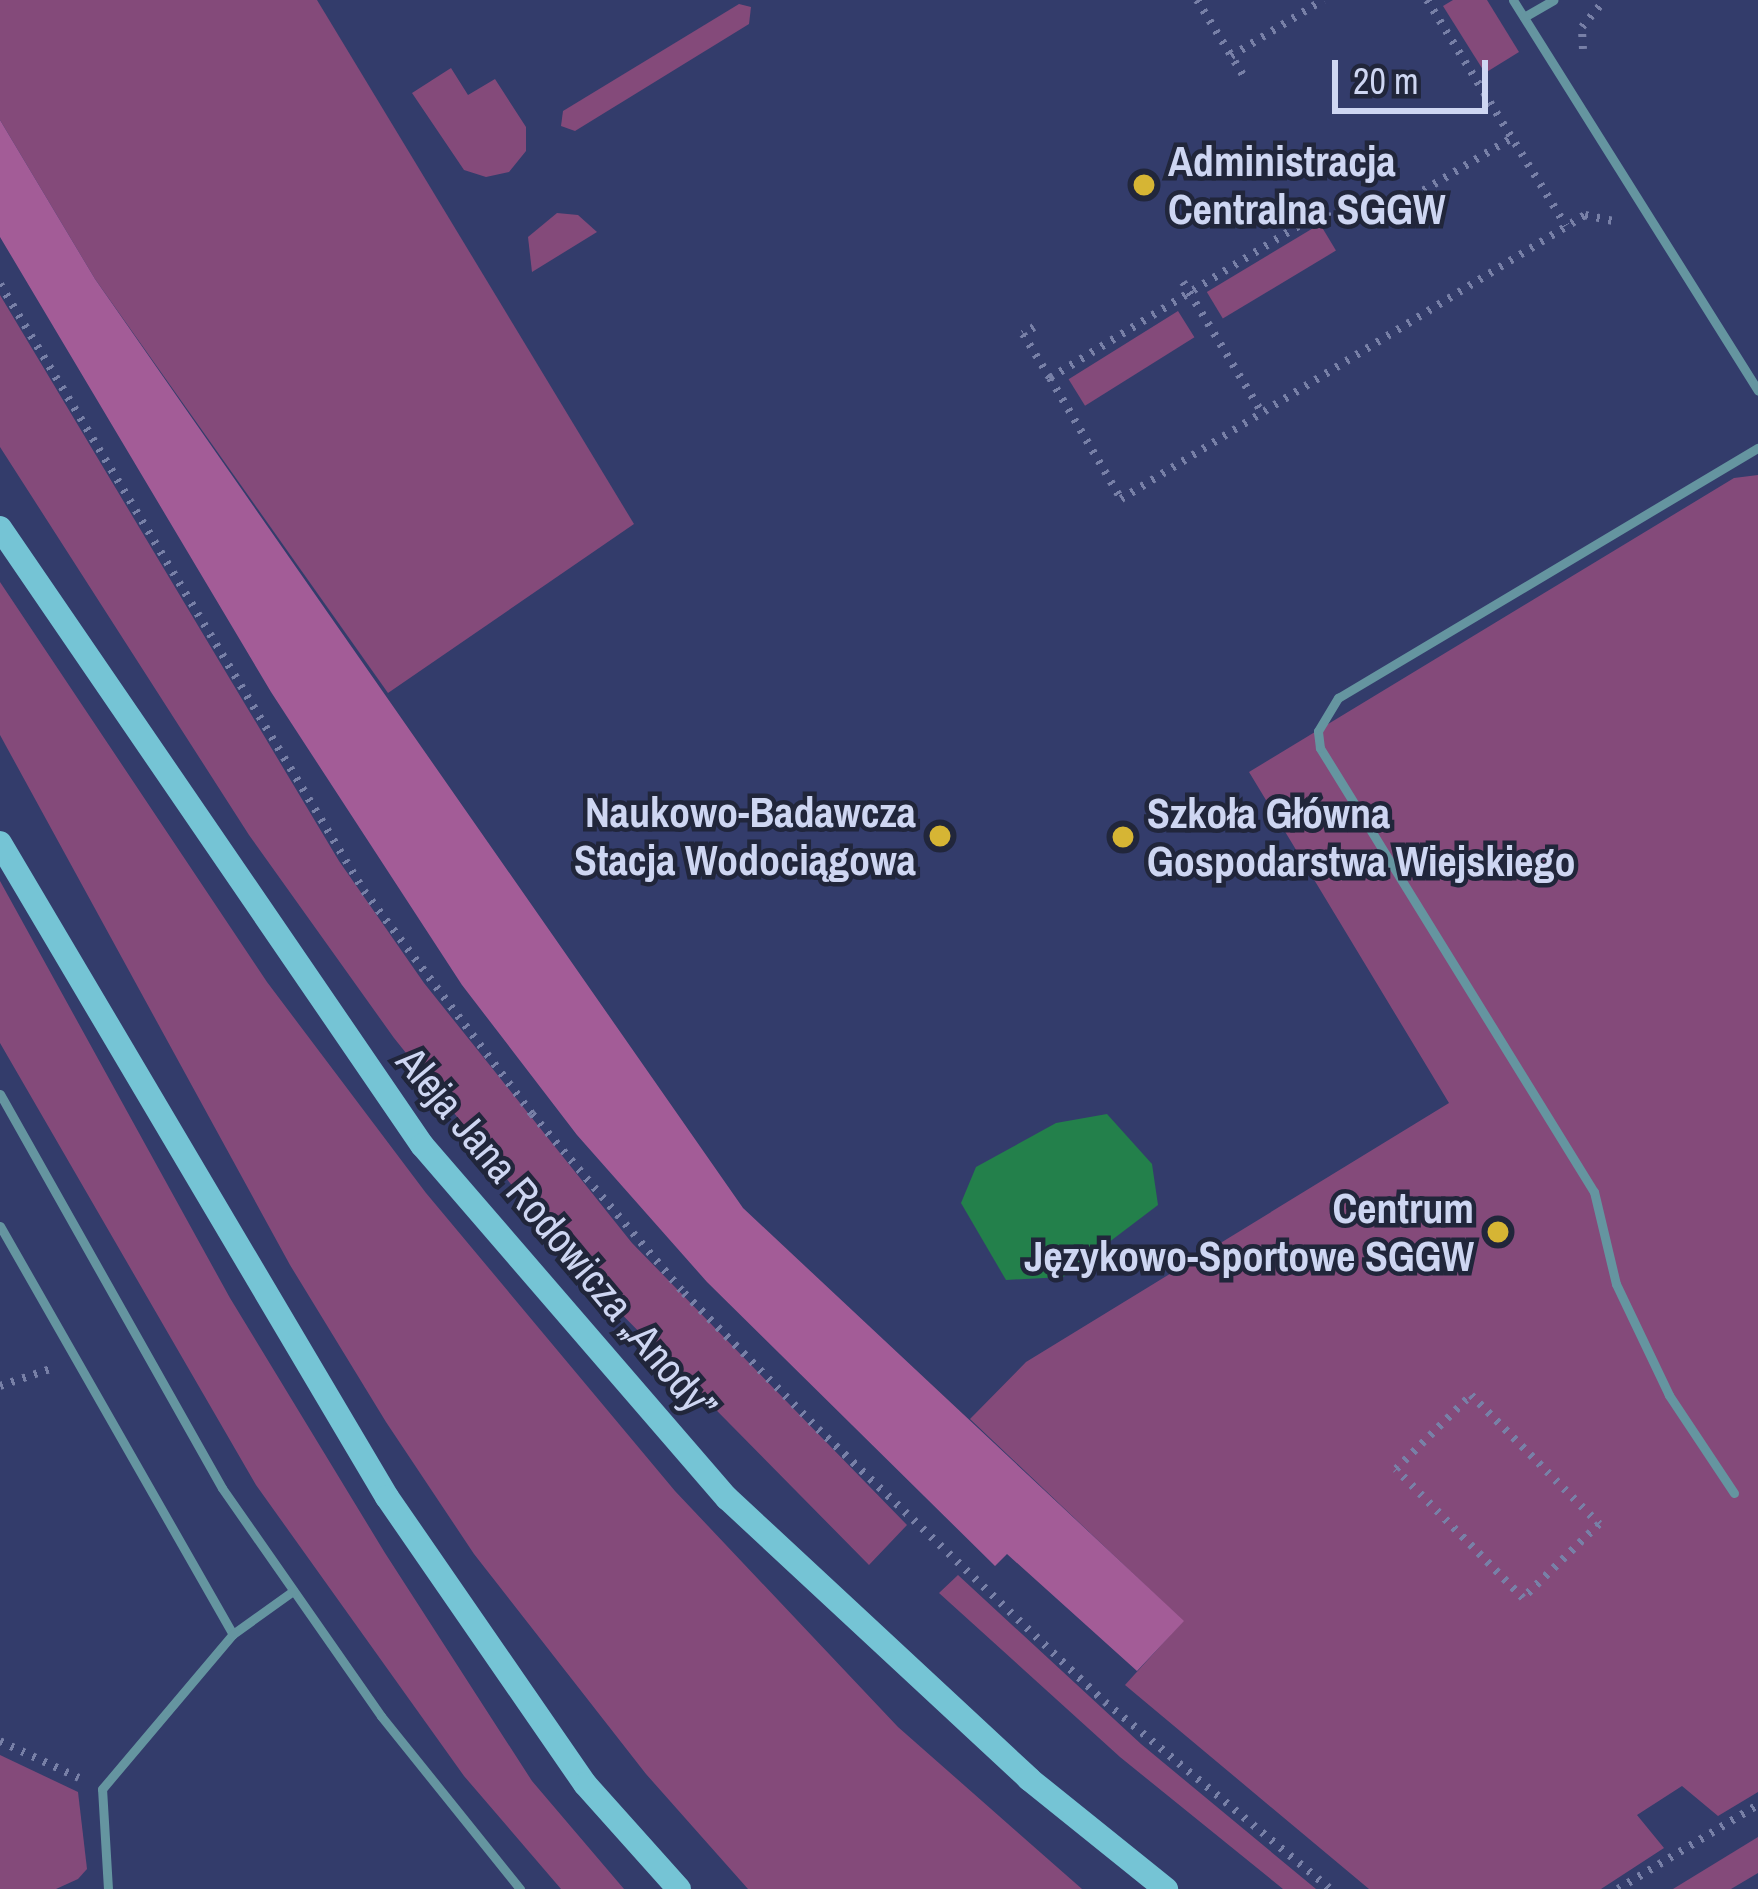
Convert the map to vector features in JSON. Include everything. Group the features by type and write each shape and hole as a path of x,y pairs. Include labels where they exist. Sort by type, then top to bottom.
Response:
{"main road":[{"name":"Aleja Jana Rodowicza „Anody”","path":"0,528 422,1145 727,1498 1029,1779 1166,1889"},
{"path":"0,843 387,1497 585,1784 679,1889"}],"lane":[{"path":"1513,0 1758,391"},
{"path":"1525,17 1553,0"},
{"path":"1734,1493 1669,1395 1616,1284 1594,1192 1320,748 1318,731 1338,698 1758,448"},
{"path":"0,1094 222,1488 293,1591 520,1889"},
{"path":"0,1226 233,1634"},
{"path":"107,1883 103,1789 233,1634 293,1591"}],"path":[{"path":"1197,0 1246,80"},
{"path":"1231,56 1323,0"},
{"path":"1427,0 1566,226"},
{"path":"1449,61 1460,54"},
{"path":"1050,378 1316,215 1372,221 1512,138"},
{"path":"1034,327 1023,334 1121,499 1566,226 1597,213 1619,228 1646,212"},
{"path":"1183,282 1262,413"},
{"path":"0,284 364,891 532,1114 684,1293 818,1429 1105,1702 1330,1889"},
{"path":"0,1386 45,1371"},
{"path":"1471,1395 1599,1524 1523,1598 1396,1469 1471,1395"},
{"path":"0,1741 103,1789"},
{"path":"1618,1889 1758,1804"}],"shaded area":[{"path":"0,0 317,0 634,524 388,693 95,279 0,120"},
{"path":"1453,0 1487,0 1519,52 1485,73 1443,6"},
{"path":"739,4 751,7 749,24 575,131 561,126 563,111"},
{"path":"451,68 468,95 495,79 526,127 526,151 509,172 486,177 464,170 412,93"},
{"path":"0,120 95,279 743,1208 1184,1621 1137,1671 1007,1554 995,1566 707,1282 577,1135 462,985 271,692 0,237"},
{"path":"557,213 578,215 597,232 532,272 528,237"},
{"path":"1320,224 1336,251 1223,319 1207,292"},
{"path":"0,295 339,861 424,983 632,1243 907,1525 869,1565 586,1278 394,1038 249,835 0,447"},
{"path":"1178,311 1194,337 1085,406 1069,379"},
{"name":"Centrum Językowo-Sportowe SGGW","path":"1758,475 1758,1792 1718,1816 1682,1786 1637,1815 1664,1848 1601,1889 1369,1889 1125,1685 1183,1621 970,1419 1026,1362 1449,1103 1249,772 1734,478"},
{"path":"0,582 267,982 426,1193 675,1491 898,1727 1082,1889 748,1889 646,1774 474,1554 386,1422 290,1265 0,735"},
{"path":"0,881 230,1298 385,1553 532,1781 624,1889 561,1889 464,1776 256,1485 0,1043"},
{"path":"1107,1114 1152,1164 1158,1205 1063,1277 1006,1280 961,1203 976,1167 1056,1123"},
{"path":"958,1575 1141,1744 1316,1889 1283,1889 1120,1757 939,1593"},
{"path":"0,1755 78,1792 87,1869 78,1879 56,1889 0,1889"},
{"path":"1758,1837 1758,1873 1731,1889 1673,1889"}],"place":[{"name":"Administracja Centralna SGGW","path":"1144,185"},
{"name":"Naukowo-Badawcza Stacja Wodociągowa","path":"940,836"},
{"name":"Szkoła Główna Gospodarstwa Wiejskiego","path":"1123,837"},
{"name":"Centrum Językowo-Sportowe SGGW","path":"1498,1232"}]}
